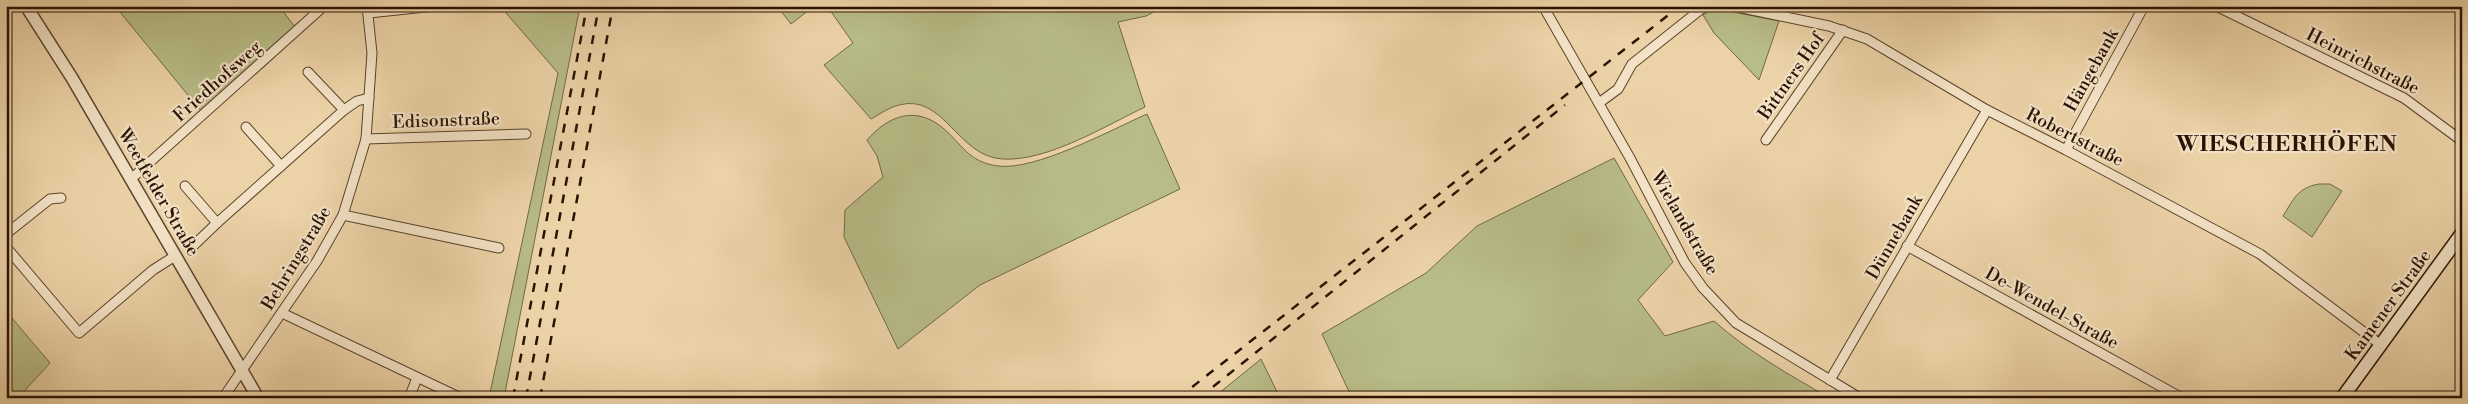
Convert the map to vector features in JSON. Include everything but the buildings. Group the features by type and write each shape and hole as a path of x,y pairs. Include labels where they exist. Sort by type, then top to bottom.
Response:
{"main road":[{"name":"Kamener Straße","path":"2342,398 2462,233"}],"street":[{"name":"Weetfelder Straße","path":"26,6 53,46 258,398"},
{"name":"Friedhofsweg","path":"131,179 324,6"},
{"path":"368,10 435,6"},
{"name":"Wielandstraße","path":"1543,6 1599,103 1682,257 1703,288 1736,323 1860,398"},
{"path":"1599,103 1618,89 1632,64 1705,6"},
{"name":"Robertstraße","path":"1733,6 1842,30 1874,43 1986,110 2066,150 2260,254 2381,345"},
{"name":"Hängebank","path":"2066,150 2144,6"},
{"name":"Heinrichstraße","path":"2216,6 2404,98 2462,141"},
{"name":"Behringstraße","path":"223,398 317,261 342,215 366,138 372,53 368,10"},
{"name":"Bittners Hof","path":"1766,140 1842,30"},
{"path":"308,72 344,110"},
{"path":"193,246 344,110 357,101 369,98"},
{"name":"Dünnebank","path":"1830,380 1986,110"},
{"path":"246,127 280,166"},
{"name":"Edisonstraße","path":"366,138 526,134"},
{"path":"185,186 217,223"},
{"path":"6,234 50,198 61,198"},
{"path":"342,215 499,248"},
{"name":"De-Wendel-Straße","path":"1906,246 2182,398"},
{"path":"6,248 79,333 153,270 175,256"},
{"path":"282,313 461,398"},
{"path":"409,398 417,378"}],"green space":[{"path":"115,6 279,6 295,27 201,111"},
{"path":"500,6 580,6 504,398 489,398 558,73"},
{"path":"777,6 814,6 791,24"},
{"path":"827,6 1165,6 1146,16 1118,22 1145,107 1094,133 1056,149 1038,155 1002,159 986,155 973,148 940,116 928,108 914,104 899,105 871,119 824,65 853,43"},
{"path":"1711,10 1728,11 1779,21 1759,80 1714,33 1703,15"},
{"path":"1147,114 1180,189 980,285 898,349 844,237 845,210 883,177 877,156 867,140 875,132 902,116 922,117 933,121 943,128 966,152 979,161 998,166 1014,166 1052,156 1073,148"},
{"path":"1614,158 1673,262 1638,300 1665,336 1714,321 1755,353 1830,398 1352,398 1322,334 1426,273 1477,226"},
{"path":"2319,184 2330,184 2342,191 2312,237 2283,216 2293,199 2301,191"},
{"path":"6,311 50,363 18,398 6,398"},
{"path":"1261,359 1280,398 1213,398"}],"railway":[{"path":"513,398 587,6"},
{"path":"526,398 599,6"},
{"path":"540,398 613,6"},
{"path":"1178,398 1680,6"},
{"path":"1199,398 1565,105"}],"district":[{"name":"WIESCHERHÖFEN","path":"2287,143"}]}
